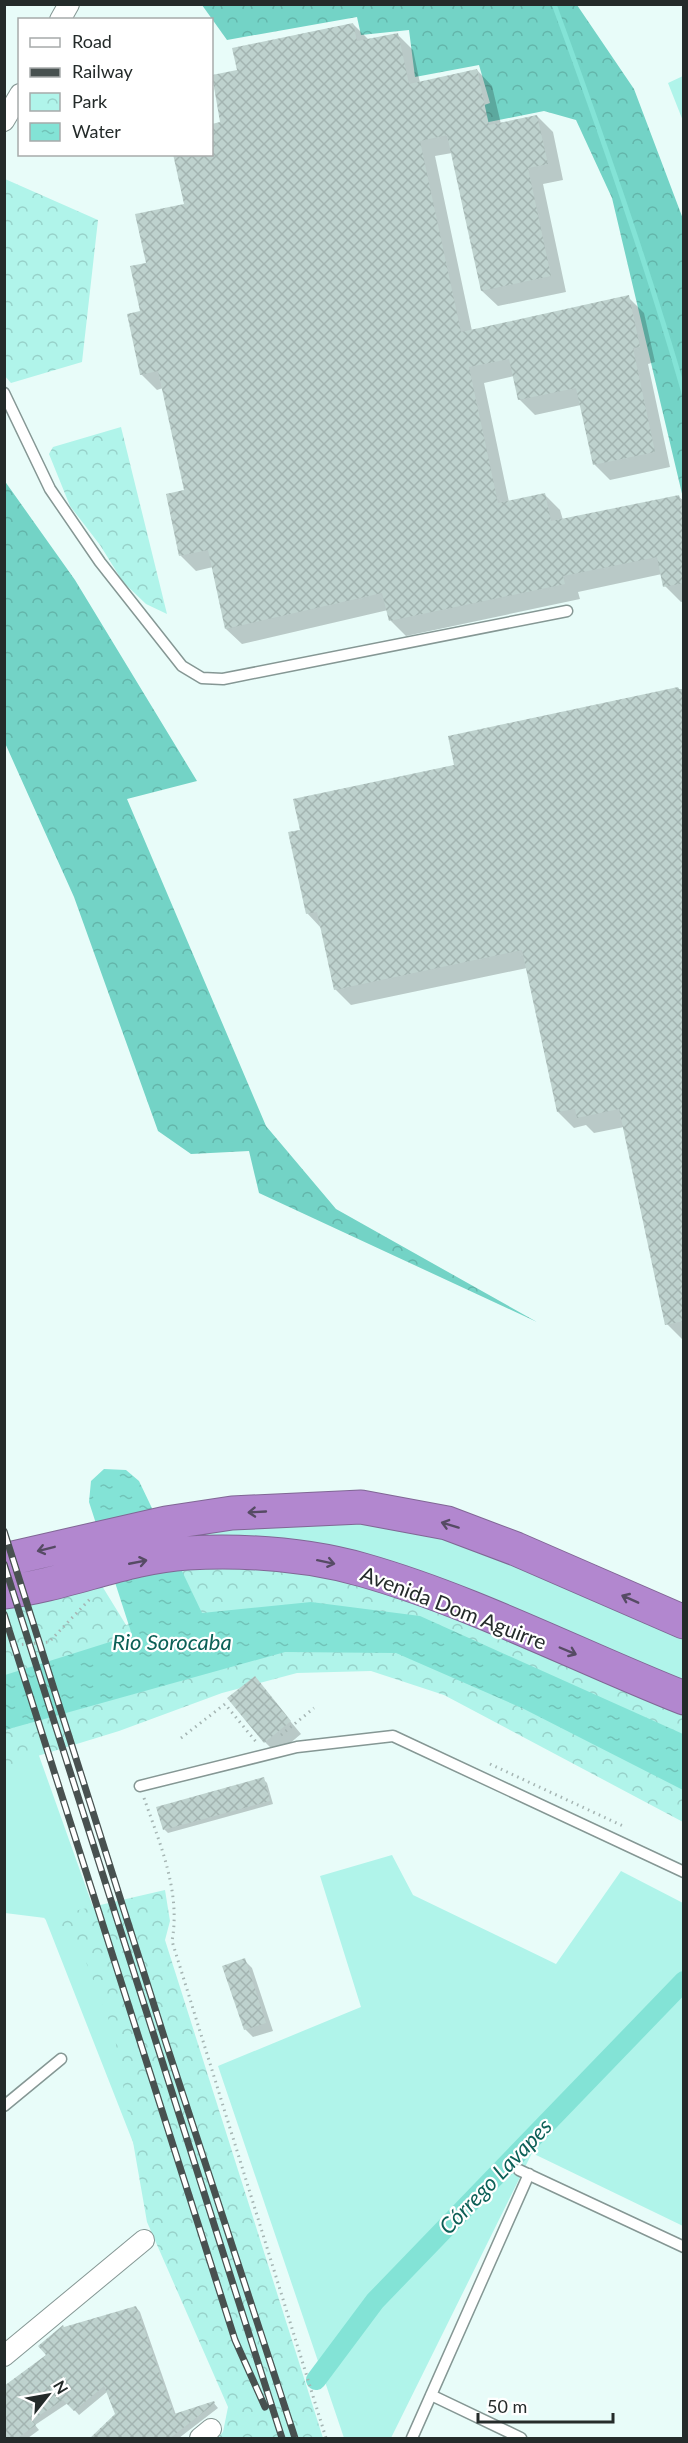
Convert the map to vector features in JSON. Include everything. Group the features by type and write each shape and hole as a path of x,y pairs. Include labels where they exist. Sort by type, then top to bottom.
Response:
{"highway":[{"path":"4,1560 88,1539 166,1523 232,1513 361,1507 447,1523 516,1549 684,1622"},
{"name":"Avenida Dom Aguirre","path":"9,1592 94,1582 184,1553 271,1554 306,1558 362,1570 451,1600 684,1698"}],"street":[{"path":"61,18 69,4"},
{"path":"4,121 18,97"},
{"path":"4,2356 144,2240"}],"lane":[{"path":"4,393 50,489 100,562 182,666 202,678 224,679 567,611"},
{"path":"140,1786 297,1747 393,1736 684,1872"},
{"path":"4,2106 62,2059"},
{"path":"412,2439 524,2172 684,2247"},
{"path":"430,2395 521,2439"}],"path":[{"path":"4,1646 49,1642 94,1582"},
{"path":"181,1738 225,1704 263,1750"},
{"path":"280,1736 314,1708"},
{"path":"140,1786 168,1868 176,1922 172,1941 326,2439"}],"green space":[{"path":"202,5 577,5 634,89 683,219 683,498 612,198 576,120 544,111 464,127 461,113 490,103 479,65 415,77 409,30 361,35 357,17 227,40"},
{"path":"683,76 683,121 668,83"},
{"path":"5,179 98,220 82,362 11,383 4,375"},
{"path":"121,427 167,614 146,604 123,582 100,545 70,506 49,454 53,447"},
{"path":"4,480 75,580 197,781 127,799 266,1126 336,1209 537,1322 259,1193 249,1151 191,1154 158,1131 74,897 5,743"},
{"path":"351,1520 454,1540 683,1632 683,1688 205,1543 164,1533"},
{"path":"178,1564 353,1577 683,1707 683,1822 444,1695 371,1671 297,1673 222,1693 119,1731 5,1766 4,1602 99,1581 126,1625 197,1607"},
{"path":"27,1722 93,1907 249,2438 45,1918 5,1913 4,1732"},
{"path":"392,1855 413,1895 556,1964 621,1871 683,1903 683,2226 532,2153 391,2438 344,2438 218,2066 361,2007 320,1876"},
{"path":"165,1890 170,1921 165,1940 323,2438 217,2438 223,2432 228,2407 147,2222 114,2033 80,1947 44,1918"}],"water":[{"name":"Rio Sorocaba","path":"104,1469 126,1470 139,1481 202,1613 311,1602 420,1616 683,1734 683,1790 522,1708 396,1653 285,1652 5,1730 5,1675 132,1635 89,1502 91,1481"}],"building":[{"path":"353,23 357,41 398,33 409,84 477,69 489,125 537,115 548,164 528,168 551,276 481,291 447,135 420,141 461,332 629,295 640,347 633,348 655,452 593,465 576,388 518,400 509,359 469,367 498,503 545,493 551,521 679,495 684,516 684,583 663,587 657,557 563,576 565,584 389,621 382,593 225,629 208,550 179,556 166,494 184,490 158,371 140,375 127,314 140,311 130,266 146,263 135,214 184,204 173,156 213,156 213,124 220,122 213,75 237,70 232,48"},
{"path":"678,687 684,689 684,1321 665,1325 619,1109 577,1118 575,1109 557,1112 522,950 334,990 317,912 306,914 288,832 300,830 293,799 454,765 448,736"},
{"path":"255,1676 291,1721 264,1743 227,1698"},
{"path":"264,1777 270,1801 163,1830 156,1807"},
{"path":"245,1958 266,2023 244,2030 222,1966"},
{"path":"136,2306 174,2414 214,2401 215,2403 169,2439 89,2439 115,2414 104,2386 74,2411 63,2400 32,2420 36,2425 16,2439 4,2439 4,2386 46,2355 38,2346 63,2325 64,2327"}],"waterway":[{"path":"554,4 622,197 684,393"},
{"name":"Córrego Lavapes","path":"316,2380 375,2301 684,1981"}],"railway":[{"path":"4,1531 166,2043 295,2438"},
{"path":"4,1564 282,2438"},
{"path":"4,1614 235,2340 265,2407"}]}
